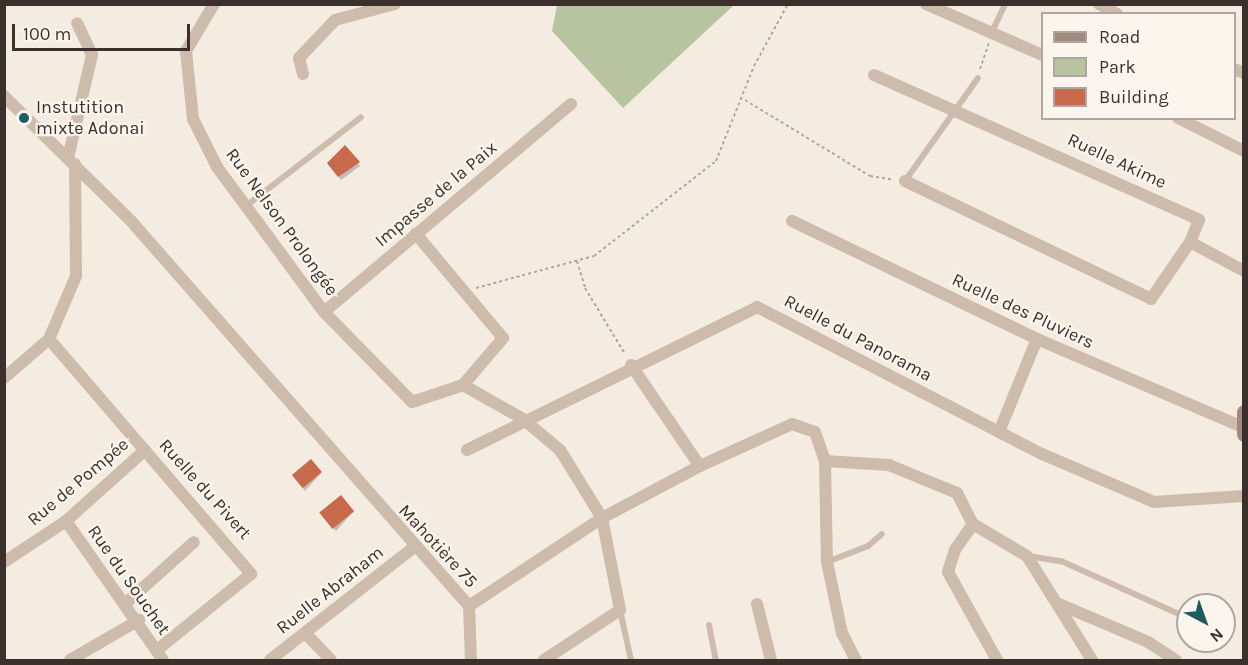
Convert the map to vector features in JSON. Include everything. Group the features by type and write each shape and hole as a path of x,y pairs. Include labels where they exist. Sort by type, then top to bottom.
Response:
{"street":[{"name":"Rue Nelson Prolongée","path":"214,4 186,51 187,93 217,167 324,312 412,402 463,385"},
{"path":"303,74 299,58 335,20 395,4"},
{"path":"926,4 1041,55"},
{"path":"1099,4 1113,12"},
{"path":"4,378 49,339 76,276 71,161 92,55 77,23"},
{"name":"Ruelle Akime","path":"873,75 1199,220 1190,242"},
{"name":"Mahotière 75","path":"4,96 131,221 413,548 470,606 602,518 700,466 792,424 816,432 825,461 827,562 842,633 856,660"},
{"name":"Impasse de la Paix","path":"324,312 572,104"},
{"path":"1182,120 1244,151"},
{"path":"905,181 1151,299 1190,242 1244,271"},
{"name":"Ruelle des Pluviers","path":"792,221 1037,339 1243,424"},
{"path":"416,234 467,291 503,338 463,385 523,419 561,450 602,518 620,610 544,660"},
{"name":"Ruelle du Panorama","path":"467,450 631,365 757,306 999,432 1154,502 1244,495"},
{"name":"Ruelle du Pivert","path":"49,339 251,574 160,655"},
{"path":"999,432 1037,339"},
{"path":"631,365 700,466"},
{"name":"Rue de Pompée","path":"4,562 66,521 145,450"},
{"path":"825,461 889,465 957,493 973,524 1027,556 1092,660"},
{"name":"Rue du Souchet","path":"66,521 139,620 160,655"},
{"path":"973,524 955,550 948,572 997,660"},
{"path":"126,603 194,542"},
{"name":"Ruelle Abraham","path":"270,660 413,548"},
{"path":"757,604 771,660"},
{"path":"1059,604 1148,642 1176,660"},
{"path":"470,606 471,660"},
{"path":"70,660 139,620"},
{"path":"305,633 331,660"}],"lane":[{"path":"992,32 1005,4"},
{"path":"905,181 978,78"},
{"path":"245,206 361,117"},
{"path":"827,562 868,546 882,534"},
{"path":"1027,556 1061,561 1176,613"},
{"path":"620,610 631,660"},
{"path":"709,625 716,660"}],"path":[{"path":"467,291 594,256 661,208 716,160 745,100 754,66 788,4"},
{"path":"978,78 992,32"},
{"path":"745,100 870,176 905,181"},
{"path":"577,261 585,288 631,365"}],"green space":[{"path":"557,4 734,5 623,108 552,31"}],"building":[{"path":"345,145 360,162 338,177 327,163"},
{"path":"311,459 322,472 303,488 292,475"},
{"path":"341,495 354,511 332,529 319,513"}],"place":[{"name":"Instutition mixte Adonai","path":"24,118"}]}
